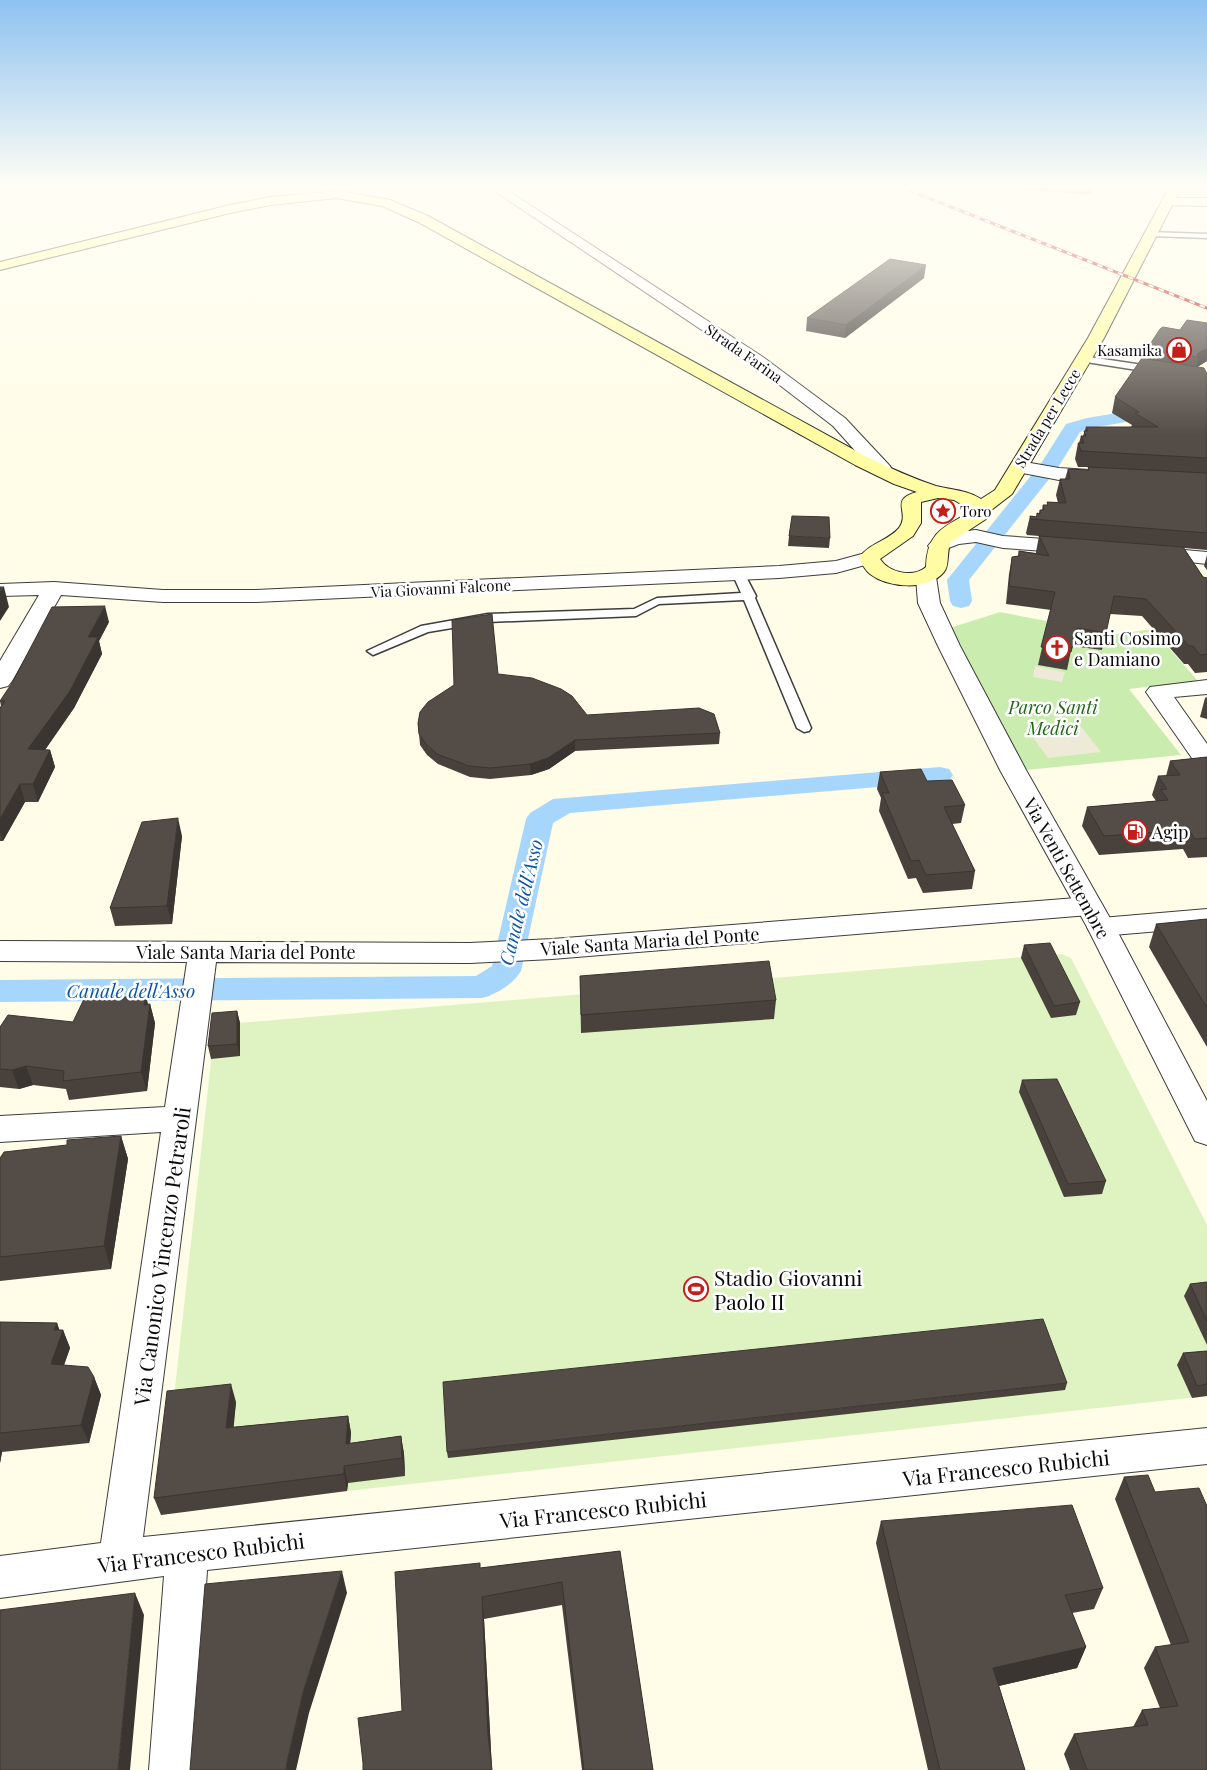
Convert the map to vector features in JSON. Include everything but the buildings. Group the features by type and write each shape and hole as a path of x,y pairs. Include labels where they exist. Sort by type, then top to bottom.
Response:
{"main road":[{"path":"517,271 862,461 901,480 969,499 981,508"},
{"name":"Strada per Lecce","path":"938,546 941,538 950,530 979,515 981,508 1002,494 1020,472 1133,271"},
{"path":"862,461 912,499 945,492 987,489 1020,472"},
{"path":"912,499 910,526 898,539 873,552 868,558 871,564 892,576 926,577 936,568 938,546"}],"street":[{"name":"Strada Farina","path":"621,271 757,360 839,422 883,470"},
{"path":"820,437 831,431 839,422"},
{"path":"1020,472 1122,478"},
{"path":"938,546 955,539 976,536 1003,542 1089,549"},
{"path":"1128,552 1207,558"},
{"path":"1185,556 1202,581"},
{"name":"Via Giovanni Falcone","path":"0,590 54,588 163,596 256,596 828,569 868,558"},
{"name":"Via Giovanni Falcone","path":"828,569 892,576"},
{"name":"Via Venti Settembre","path":"892,576 915,590 928,603 1013,770 1095,916 1207,1132"},
{"name":"Via Venti Settembre","path":"926,577 928,603"},
{"path":"0,681 54,588"},
{"path":"1207,687 1158,692 1203,756 1207,755"},
{"name":"Viale Santa Maria del Ponte","path":"0,951 202,960 470,953 1095,916 1207,918"},
{"name":"Via Canonico Vincenzo Petraroli","path":"119,1562 202,960"},
{"path":"0,1129 180,1118"},
{"name":"Via Francesco Rubichi","path":"0,1577 187,1552 1207,1446"},
{"path":"172,1770 187,1552"}],"lane":[{"path":"1083,359 1169,372"},
{"path":"739,574 750,596 804,728"},
{"path":"373,651 425,629 488,618 636,612 657,601 750,596"}],"green space":[{"name":"Parco Santi Medici","path":"1000,612 1046,621 1067,670 1072,646 1105,636 1152,629 1198,681 1129,689 1181,755 1025,770 950,628"},
{"name":"Stadio Giovanni Paolo II","path":"1061,954 1071,958 1207,1225 1207,1396 347,1491 161,1515 215,1025"}],"shaded area":[{"path":"1035,666 1065,672 1062,682 1033,677"},
{"path":"1079,724 1101,752 1048,758 1034,739 1036,728"}],"waterway":[{"name":"Canale dell'Asso","path":"961,601 958,580 1050,465 1073,428 1087,423 1207,403"},
{"name":"Canale dell'Asso","path":"0,991 482,987 506,971 540,819 563,805 940,775"}],"railway":[{"path":"1112,271 1207,308"}],"place":[{"name":"Kasamika","path":"1179,350"},
{"name":"Toro","path":"943,511"},
{"name":"Santi Cosimo e Damiano","path":"1057,648"},
{"name":"Agip","path":"1135,832"},
{"name":"Stadio Giovanni Paolo II","path":"696,1289"}]}
